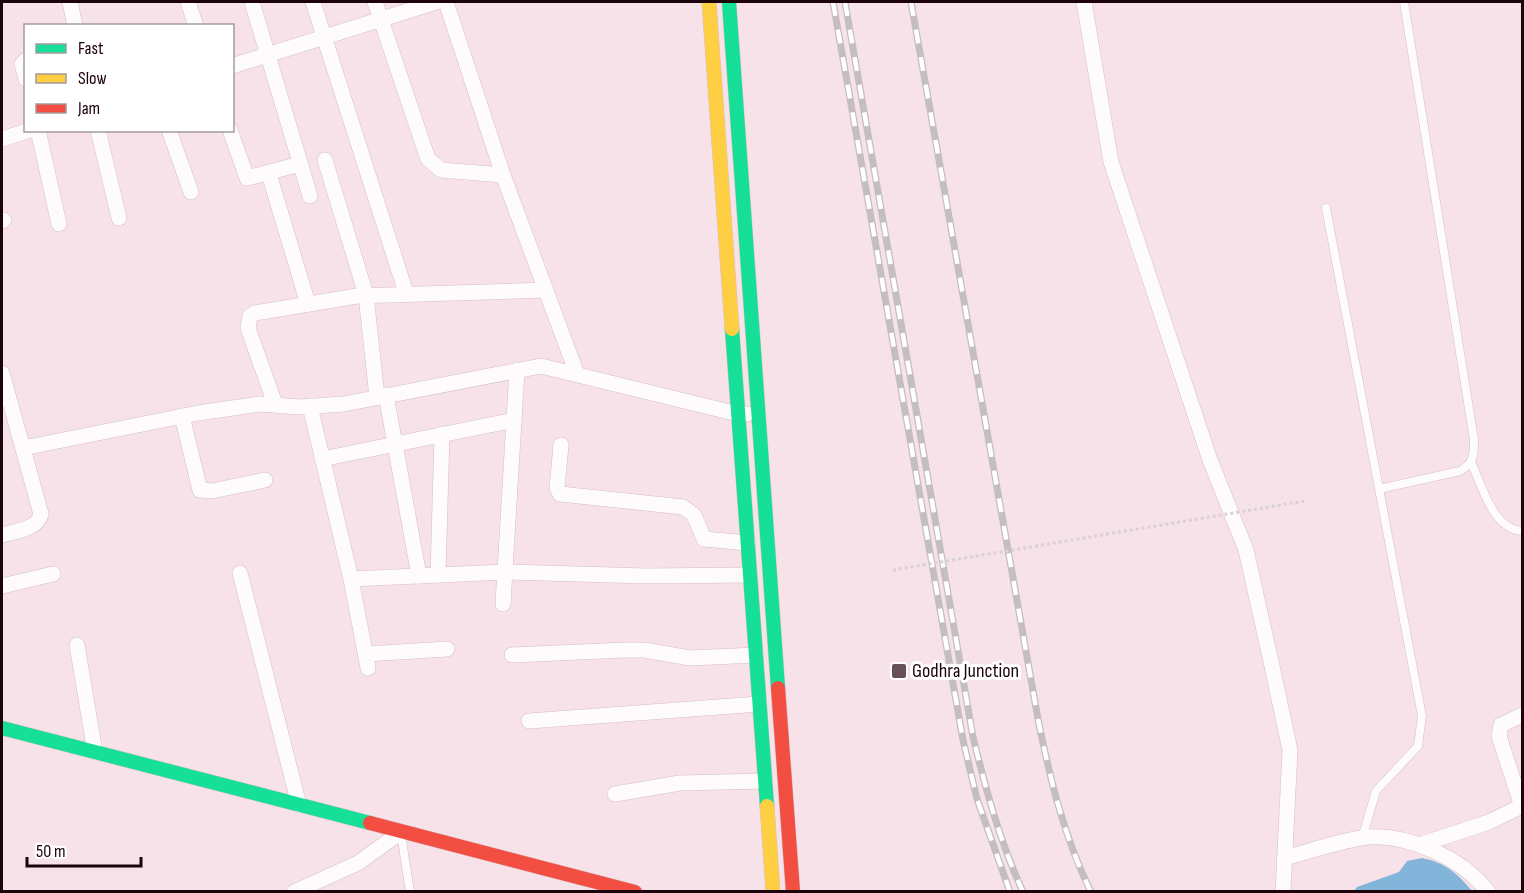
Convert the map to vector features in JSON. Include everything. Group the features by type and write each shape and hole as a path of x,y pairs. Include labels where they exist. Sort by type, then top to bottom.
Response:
{"main road":[{"path":"709,2 773,891"},
{"path":"729,2 793,891"},
{"path":"2,728 635,891"}],"street":[{"path":"70,2 75,24"},
{"path":"188,2 195,24"},
{"path":"252,2 310,196"},
{"path":"313,2 406,293"},
{"path":"375,2 428,159 441,170 503,175"},
{"path":"234,65 436,2"},
{"path":"446,2 503,175 577,374"},
{"path":"1084,2 1111,162 1210,460 1248,560 1290,750 1283,891"},
{"path":"2,139 24,132"},
{"path":"38,132 59,224"},
{"path":"99,132 119,218"},
{"path":"170,132 190,192"},
{"path":"231,132 247,178 300,164"},
{"path":"325,160 366,295 382,396 394,442 419,576"},
{"path":"269,174 308,304"},
{"path":"275,404 247,322 255,313 366,295 546,290"},
{"path":"22,448 182,416 260,404 309,406 382,396 541,366 738,414 759,413"},
{"path":"503,604 517,370"},
{"path":"2,373 41,514 40,519 31,527 2,535"},
{"path":"309,406 351,579 367,661 447,649"},
{"path":"182,416 200,490 212,491 265,480"},
{"path":"322,459 394,442 514,420"},
{"path":"438,575 441,434"},
{"path":"561,445 557,488 560,494 682,507 694,515 704,539 748,543"},
{"path":"351,579 505,572 646,576 750,575"},
{"path":"240,573 299,805"},
{"path":"2,586 53,574"},
{"path":"77,645 95,752"},
{"path":"512,655 625,650 644,650 681,657 756,655"},
{"path":"529,720 759,704"},
{"path":"1419,845 1489,822 1522,807 1499,736 1501,725 1522,715"},
{"path":"615,794 680,783 765,781"},
{"path":"294,891 358,863 401,832"},
{"path":"1285,858 1362,838 1379,837 1419,845 1458,863 1475,875 1488,891"}],"lane":[{"path":"1404,2 1474,440 1471,462 1503,525 1522,531"},
{"path":"1326,208 1421,724 1418,746 1376,791 1362,838"},
{"path":"1379,489 1460,471 1471,462"},
{"path":"401,832 410,891"}],"path":[{"path":"893,570 1305,501"}],"water":[{"path":"1422,858 1450,870 1472,891 1353,892 1357,887 1399,872 1407,861"}],"railway":[{"path":"833,2 963,740 977,799 1010,892"},
{"path":"845,2 973,737 994,816 1023,892"},
{"path":"911,2 1038,719 1059,807 1073,850 1091,892"}],"traffic: fast":[{"path":"729,2 778,688"},
{"path":"732,329 767,806"},
{"path":"2,728 370,823"}],"traffic: slow":[{"path":"709,2 732,329"},
{"path":"767,806 773,892"}],"traffic: jam":[{"path":"778,688 793,892"},
{"path":"370,823 635,892"}],"place":[{"name":"Godhra Junction","path":"899,671"}]}
